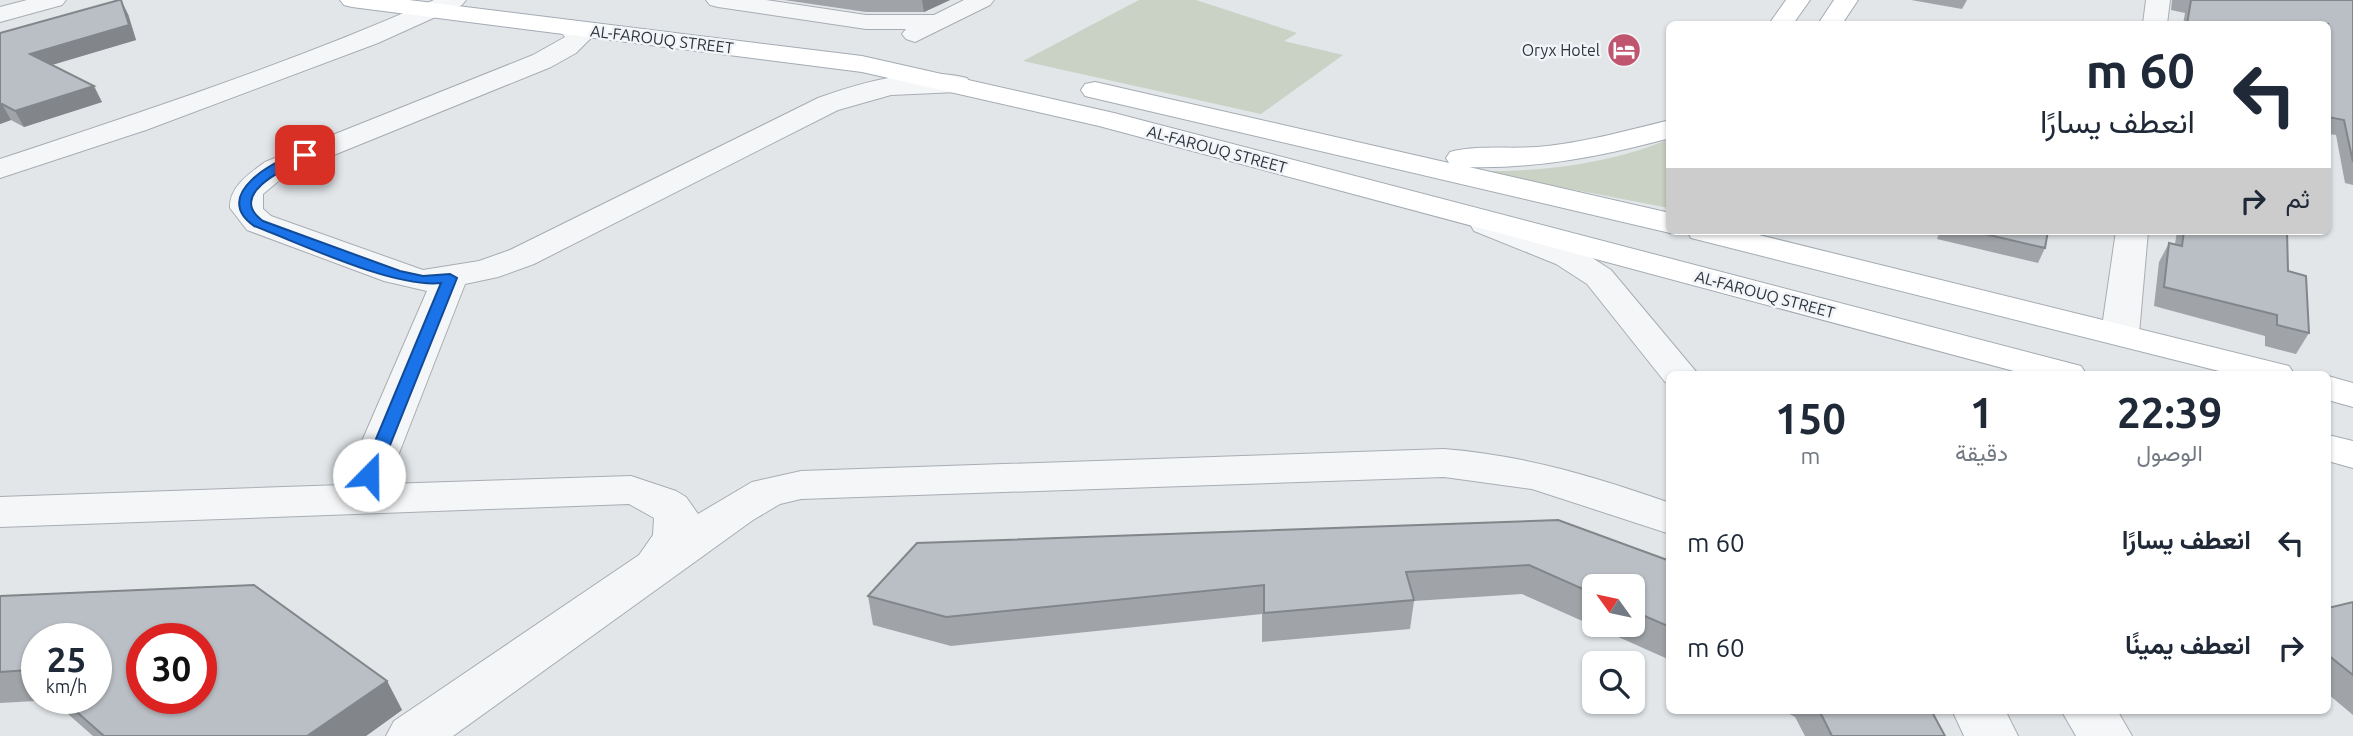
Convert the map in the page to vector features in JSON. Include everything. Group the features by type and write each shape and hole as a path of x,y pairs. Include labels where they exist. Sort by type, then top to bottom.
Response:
{"main road":[{"name":"AL-FAROUQ STREET","path":"352,0 423,4 569,27 862,64 952,64"},
{"name":"AL-FAROUQ STREET","path":"528,0 892,45 1104,119 2056,371"},
{"path":"1783,21 1798,0"},
{"path":"1832,21 1846,0"},
{"name":"AL-FAROUQ STREET","path":"1065,83 1666,222"},
{"path":"1341,148 1443,157 1517,159 1603,147 1666,130"},
{"path":"1720,235 2263,371"},
{"path":"1789,235 1822,259"},
{"path":"2331,389 2353,395"},
{"path":"2331,449 2353,455"}],"street":[{"path":"0,2 10,0"},
{"path":"0,15 54,0"},
{"path":"718,0 866,22 938,22"},
{"path":"892,45 982,0"},
{"path":"2155,21 2158,0"},
{"path":"0,149 423,4"},
{"path":"0,169 149,119 369,38 423,4"},
{"path":"569,27 579,37 559,52 276,168 246,194 244,205 248,216 259,223 396,274 423,281 450,278 486,270 522,257 828,104 952,64"},
{"path":"1451,212 1568,257 1599,277 1677,371"},
{"path":"2120,334 2132,235"},
{"path":"359,500 450,278"},
{"path":"413,736 737,509 767,492 831,482 1482,464 1558,479 1666,518"},
{"path":"0,512 631,490 662,499 673,510 679,526 674,543 654,567"},
{"path":"1980,714 1991,736"},
{"path":"2090,714 2105,736"}],"green space":[{"path":"1139,0 1196,0 1297,33 1284,41 1343,55 1261,114 1023,61"},
{"path":"1666,140 1666,207 1477,171 1575,165 1646,148"}],"building":[{"path":"119,0 129,25 30,54 94,86 15,111 0,105 0,33"},
{"path":"2191,0 2353,0 2353,162 2344,120 2331,118 2331,21 2188,21"},
{"path":"1989,235 2047,235 2045,248"},
{"path":"2183,235 2287,235 2288,271 2306,276 2309,333 2277,325 2277,315 2164,287 2169,243 2182,246"},
{"path":"1558,520 1666,560 1666,625 1645,616 1645,574 1582,574 1582,589 1529,565 1406,572 1414,600 1264,613 1264,585 946,617 868,596 917,543"},
{"path":"254,585 387,681 307,736 104,736 79,714 112,714 112,623 21,623 21,671 0,672 0,596"},
{"path":"2353,602 2353,675 2331,657 2331,607"},
{"path":"1821,714 1933,714 1945,736 1832,736"}],"place":[{"name":"Oryx Hotel","path":"1624,50"}],"route":[{"path":"305,155 276,168 258,181 246,194 244,205 248,216 259,223 396,274 423,281 450,278 369,475"}]}
